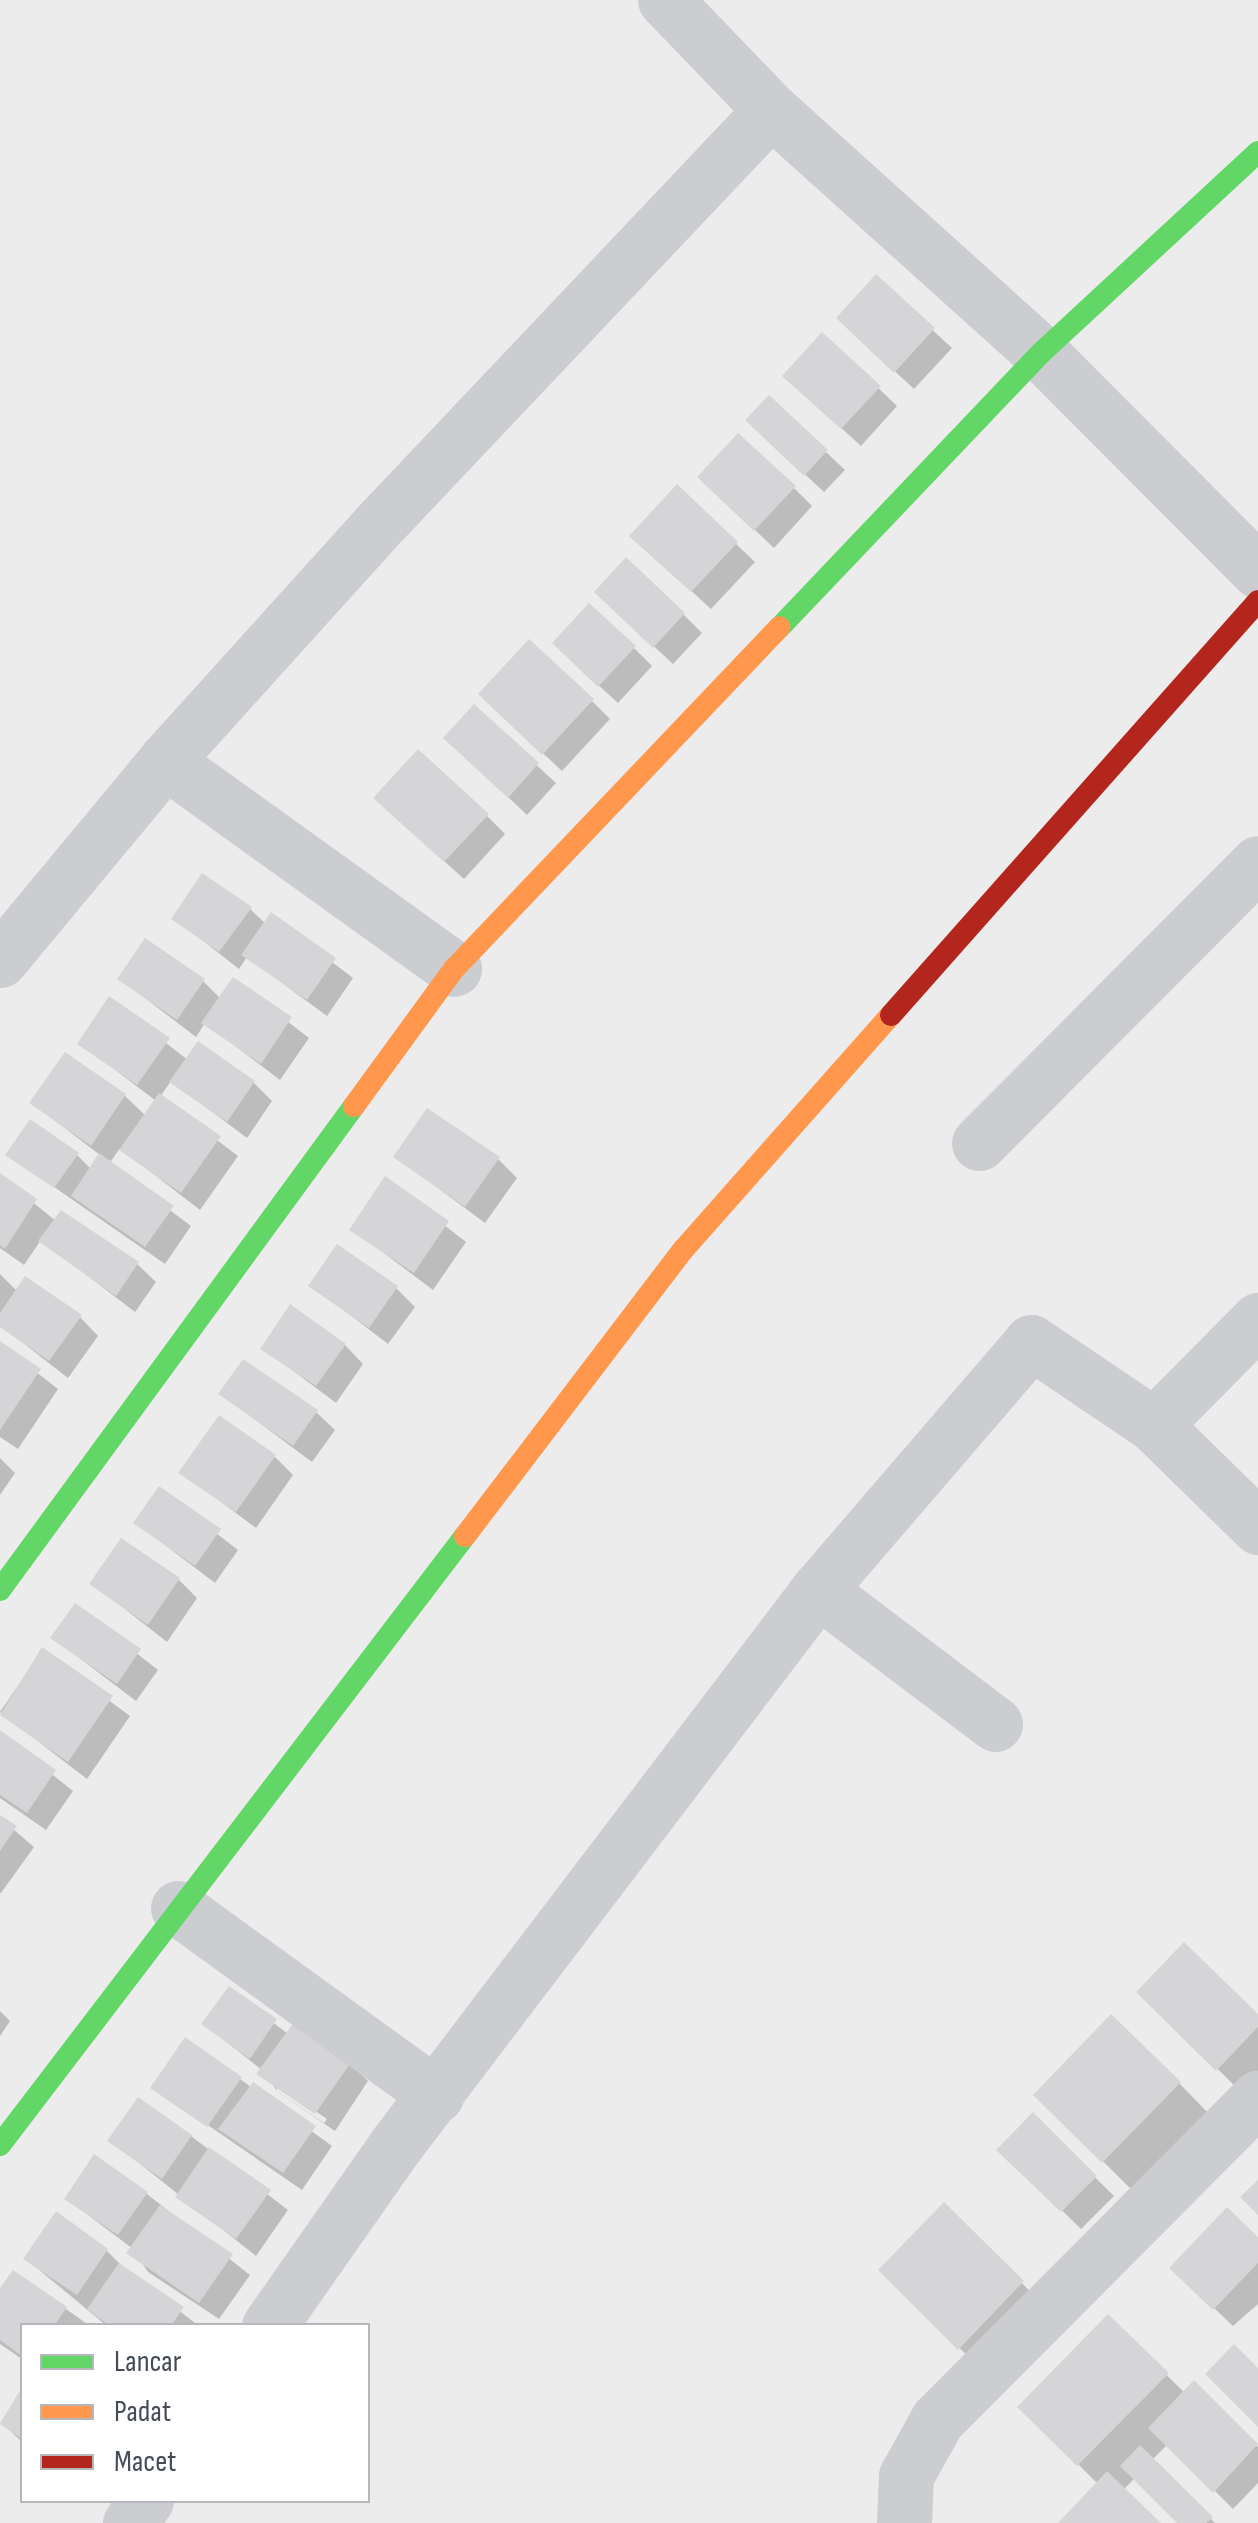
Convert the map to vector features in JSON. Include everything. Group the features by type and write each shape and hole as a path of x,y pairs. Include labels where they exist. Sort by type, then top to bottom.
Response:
{"street":[{"path":"666,0 772,110 1041,353 1258,572"},
{"path":"0,960 165,761 383,520 772,110"},
{"path":"0,1590 454,968 1041,353 1258,152"},
{"path":"0,2145 683,1250 1258,602"},
{"path":"165,761 454,968"},
{"path":"979,1142 1258,862"},
{"path":"1154,1425 1258,1320"},
{"path":"271,2323 436,2095 818,1590 1031,1342 1154,1425 1258,1526"},
{"path":"818,1590 995,1724"},
{"path":"178,1908 436,2095"},
{"path":"904,2523 906,2476 937,2420 1258,2098"}],"building":[{"path":"876,274 935,328 894,373 836,318"},
{"path":"822,332 881,386 841,429 782,376"},
{"path":"769,395 828,450 804,476 745,420"},
{"path":"738,433 796,486 754,531 697,477"},
{"path":"677,484 738,542 691,592 629,536"},
{"path":"626,557 685,613 653,648 594,592"},
{"path":"589,603 636,646 598,687 552,643"},
{"path":"529,639 594,699 542,755 478,694"},
{"path":"474,704 539,763 508,798 443,738"},
{"path":"418,749 489,814 444,862 373,798"},
{"path":"202,873 252,907 219,952 171,919"},
{"path":"271,912 336,958 307,1000 241,955"},
{"path":"145,938 205,979 177,1020 117,979"},
{"path":"233,977 292,1017 261,1064 201,1023"},
{"path":"109,996 170,1038 137,1085 77,1044"},
{"path":"198,1041 255,1081 227,1122 169,1082"},
{"path":"65,1052 126,1094 91,1146 29,1103"},
{"path":"159,1093 221,1136 181,1193 119,1150"},
{"path":"427,1108 500,1157 465,1207 393,1157"},
{"path":"30,1119 79,1153 54,1188 5,1155"},
{"path":"99,1153 174,1206 145,1247 71,1196"},
{"path":"0,1173 37,1199 5,1249 0,1245"},
{"path":"385,1176 449,1221 414,1273 349,1230"},
{"path":"61,1210 139,1262 116,1296 38,1241"},
{"path":"337,1244 398,1286 369,1328 308,1286"},
{"path":"25,1276 82,1315 49,1361 0,1327 0,1313"},
{"path":"290,1304 346,1344 316,1386 260,1349"},
{"path":"0,1341 41,1369 0,1430"},
{"path":"243,1359 318,1410 293,1446 218,1394"},
{"path":"219,1415 276,1455 236,1512 178,1473"},
{"path":"159,1486 221,1529 195,1566 133,1523"},
{"path":"121,1538 180,1578 148,1625 89,1584"},
{"path":"75,1603 141,1649 117,1684 50,1638"},
{"path":"42,1647 113,1696 68,1762 0,1715"},
{"path":"0,1730 56,1770 27,1813 0,1795"},
{"path":"0,1815 17,1826 0,1851"},
{"path":"1184,1942 1258,2014 1258,2027 1216,2071 1136,1992"},
{"path":"229,1986 277,2019 250,2059 201,2024"},
{"path":"1111,2014 1181,2082 1102,2163 1033,2095"},
{"path":"294,2022 352,2061 315,2114 256,2074"},
{"path":"185,2037 242,2077 207,2127 150,2088"},
{"path":"253,2082 316,2126 283,2173 218,2129"},
{"path":"138,2097 192,2135 162,2179 107,2141"},
{"path":"1033,2112 1097,2176 1061,2212 996,2150"},
{"path":"209,2147 271,2190 236,2239 175,2197"},
{"path":"94,2154 148,2192 118,2235 64,2199"},
{"path":"1258,2180 1258,2215 1240,2197"},
{"path":"944,2202 1024,2281 958,2350 878,2270"},
{"path":"160,2205 233,2254 199,2303 126,2253"},
{"path":"1227,2207 1258,2237 1258,2263 1213,2310 1169,2268"},
{"path":"56,2211 108,2249 77,2295 23,2259"},
{"path":"119,2263 184,2307 173,2323 106,2323 87,2309"},
{"path":"13,2270 67,2307 56,2323 20,2323 20,2355 0,2340 0,2288"},
{"path":"1108,2314 1169,2373 1077,2466 1017,2407"},
{"path":"1234,2344 1258,2368 1258,2427 1205,2374"},
{"path":"1194,2380 1258,2444 1213,2493 1148,2428"},
{"path":"20,2390 20,2438 0,2424"},
{"path":"1140,2445 1213,2517 1206,2523 1177,2523 1120,2466"},
{"path":"1107,2471 1161,2523 1058,2523"}],"traffic: fast":[{"path":"780,627 1041,353 1258,152"},
{"path":"0,1590 354,1106"},
{"path":"0,2145 465,1536"}],"traffic: slow":[{"path":"354,1106 454,969 780,627"},
{"path":"465,1536 683,1250 891,1015"}],"traffic: jam":[{"path":"891,1015 1258,601"}]}
